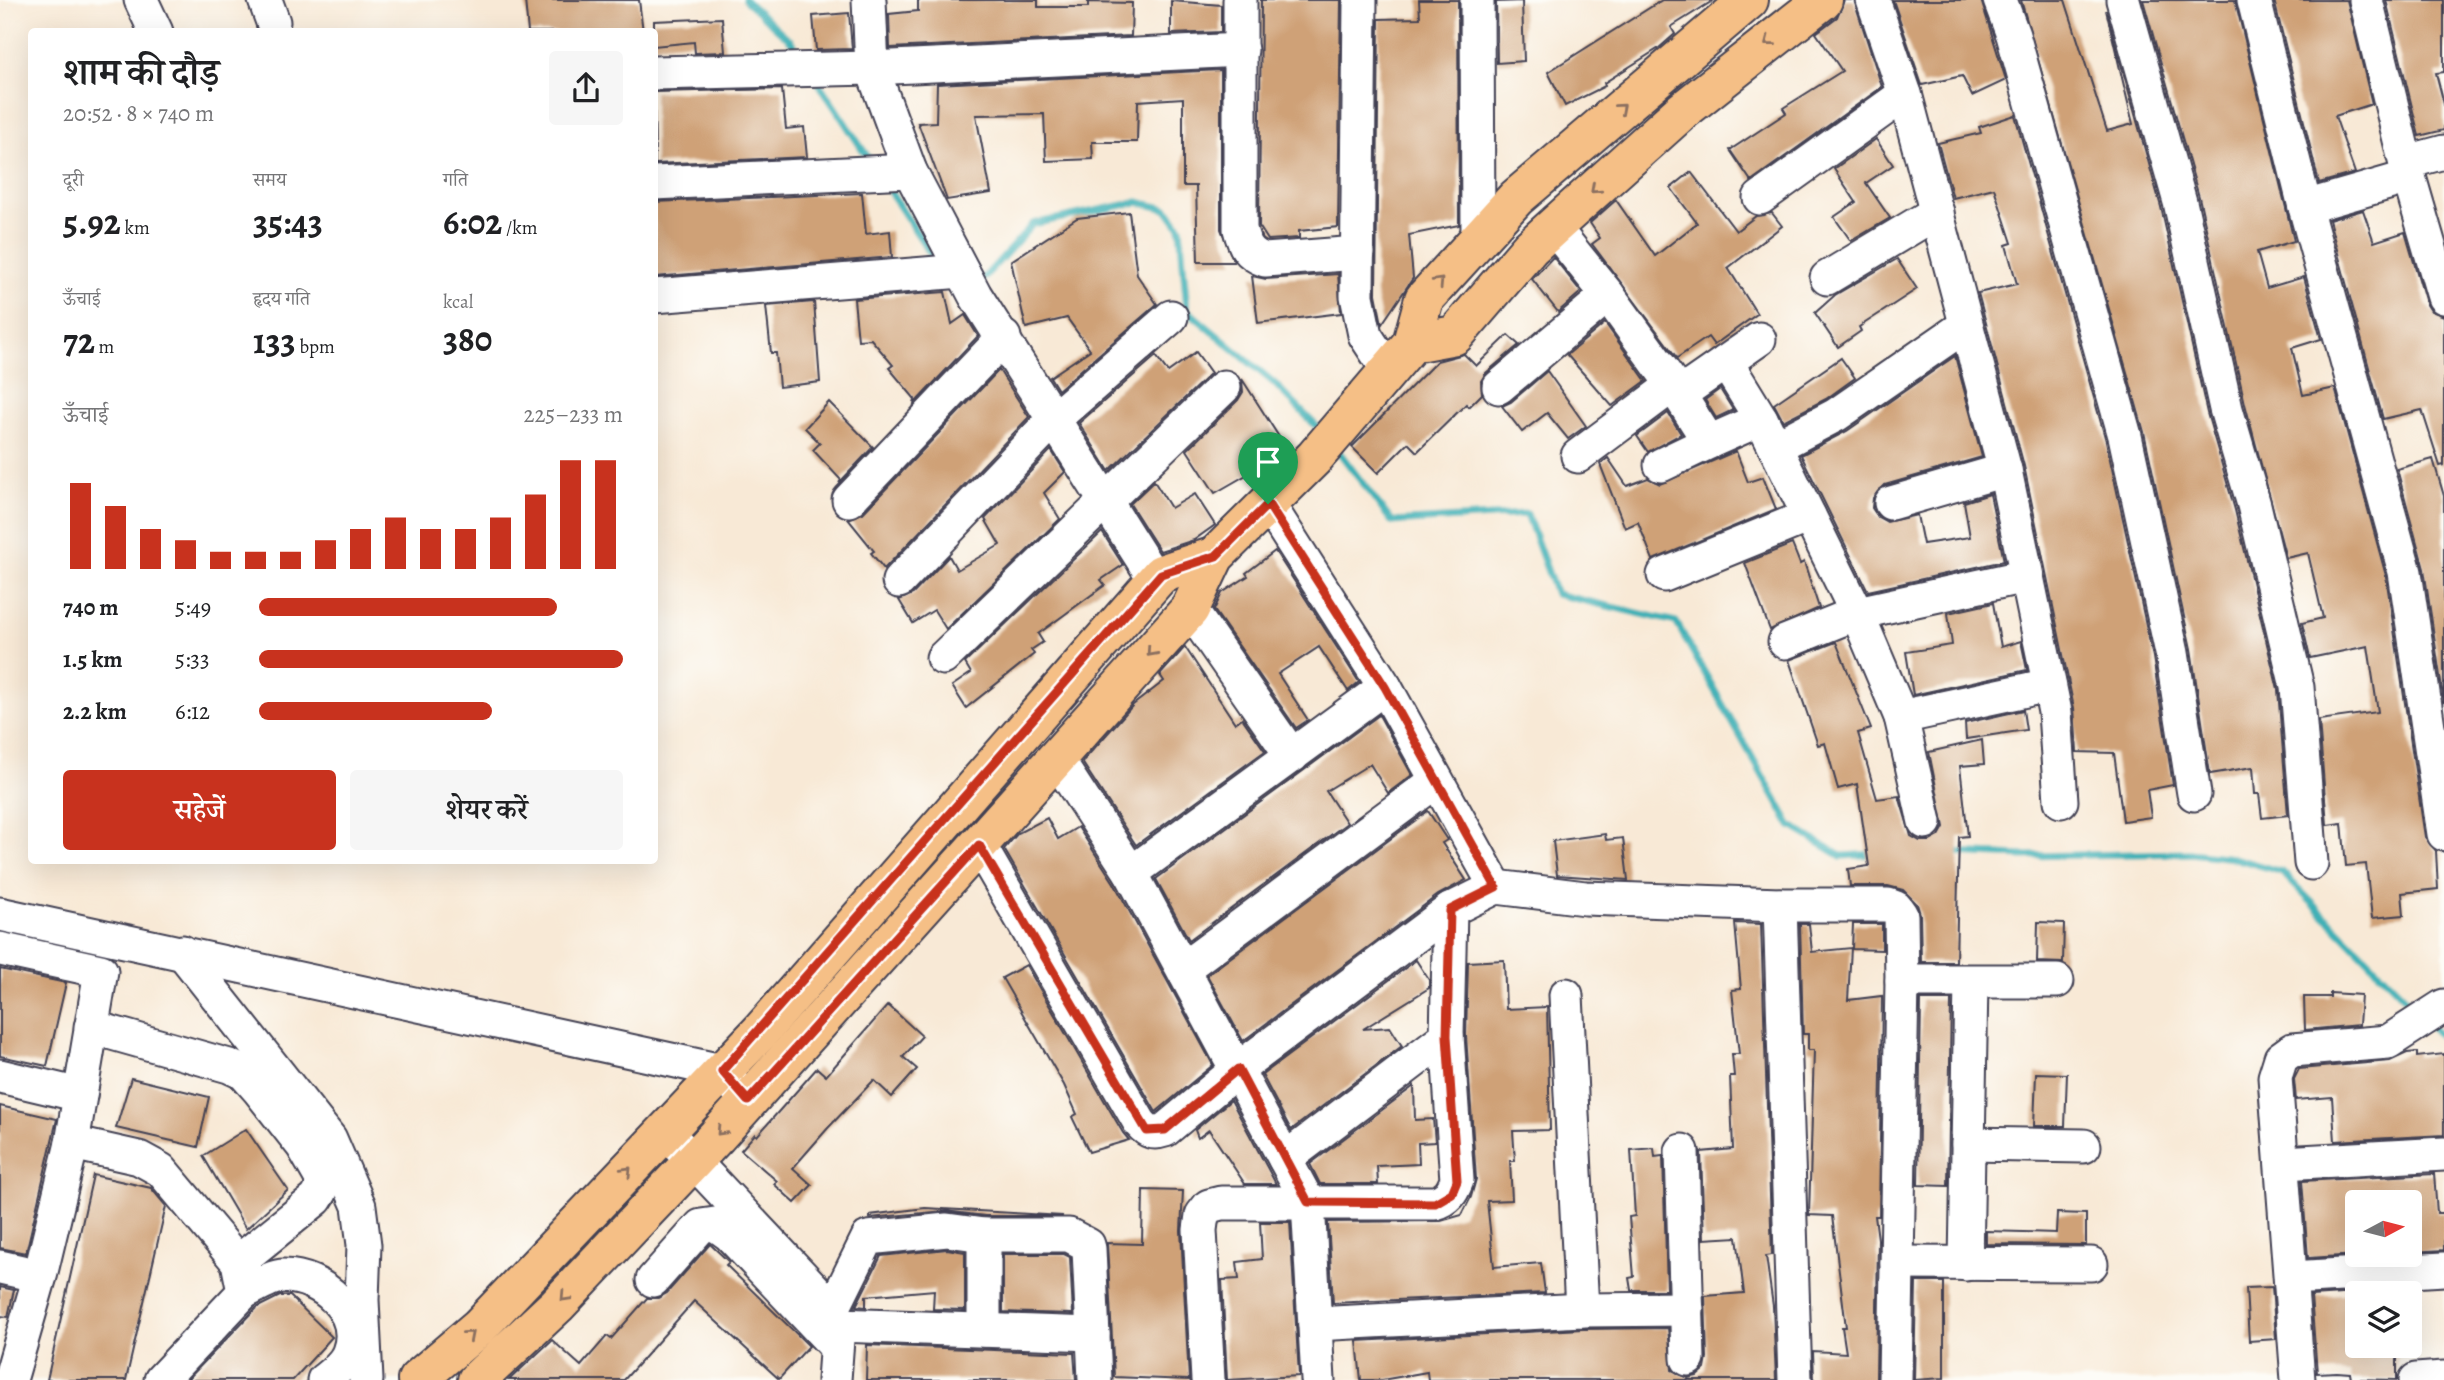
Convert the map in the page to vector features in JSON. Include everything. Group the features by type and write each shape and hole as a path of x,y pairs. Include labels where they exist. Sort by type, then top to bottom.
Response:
{"main road":[{"path":"477,1380 557,1305 694,1160 1190,609 1216,556 1314,458 1400,357 1424,299 1478,240 1517,198 1749,0"},
{"path":"1400,357 1455,335 1530,248 1553,227 1681,112 1823,0"},
{"path":"417,1380 479,1326 722,1071 1161,574 1216,556"}],"street":[{"path":"141,0 154,28"},
{"path":"869,0 872,68 892,172 957,278 1004,337 1156,581"},
{"path":"1240,0 1240,229 1244,245 1252,256 1265,260 1358,253"},
{"path":"1360,0 1359,317 1365,335 1400,357"},
{"path":"1477,0 1478,240"},
{"path":"1873,0 1905,94 2005,470 2055,712 2060,801"},
{"path":"2000,0 2013,35 2125,436 2172,653 2194,794"},
{"path":"2123,0 2180,202 2226,409 2254,505 2297,687 2311,863"},
{"path":"2255,0 2305,207 2405,572 2432,682 2444,834"},
{"path":"2366,0 2408,170 2444,297"},
{"path":"658,73 872,68 1241,50"},
{"path":"1760,198 1905,94"},
{"path":"2305,207 2408,170 2444,152"},
{"path":"658,183 892,172"},
{"path":"1826,278 1937,212"},
{"path":"1553,227 1608,295 1677,390 1709,442"},
{"path":"658,296 957,278"},
{"path":"1499,387 1608,295"},
{"path":"898,581 1055,418 1171,317"},
{"path":"1661,465 1709,442 1768,433 1836,415 1966,325"},
{"path":"849,500 1004,337"},
{"path":"1578,456 1759,339"},
{"path":"1726,362 1768,433 1857,613 1901,717 1925,822"},
{"path":"943,658 1224,387"},
{"path":"1891,503 2005,470"},
{"path":"1268,504 1385,687 1496,887"},
{"path":"1664,575 1810,516"},
{"path":"1785,642 1857,613 2026,576"},
{"path":"1190,609 1292,756"},
{"path":"1901,717 2049,685"},
{"path":"1130,873 1385,687"},
{"path":"1056,758 1130,873 1184,968 1308,1202 1318,1380"},
{"path":"1184,968 1436,781"},
{"path":"979,845 1147,1131 1165,1130 1238,1069 1450,910 1496,887 1585,898 1780,905 1863,904 1896,908 1901,915 1902,981 1895,1380"},
{"path":"1780,905 1795,1380"},
{"path":"1208,1380 1199,1230 1202,1215 1209,1206 1221,1203 1435,1203 1452,1193 1457,1181 1447,1036 1450,910"},
{"path":"0,914 722,1071 748,1101"},
{"path":"0,949 101,971 72,1143 40,1276 10,1380"},
{"path":"182,952 330,1139 346,1175 359,1206 364,1245 362,1300 366,1380"},
{"path":"1902,981 2057,981"},
{"path":"1966,1264 1971,982"},
{"path":"1566,995 1582,1310"},
{"path":"2298,1380 2275,1077 2281,1058 2292,1050 2374,1045 2399,1037 2444,1006"},
{"path":"91,1027 229,1066 244,1073 303,1146 322,1179 321,1191 316,1199 241,1277 162,1380"},
{"path":"1285,1159 1447,1036"},
{"path":"0,1076 80,1095"},
{"path":"665,1131 694,1160 836,1327"},
{"path":"72,1143 139,1158 161,1170 241,1277"},
{"path":"1968,1144 2084,1146"},
{"path":"1682,1151 1688,1359"},
{"path":"2283,1163 2444,1154"},
{"path":"653,1280 701,1226 715,1224 836,1327 1093,1334"},
{"path":"834,1380 836,1327 868,1238 947,1230 984,1235 1069,1235 1088,1245 1095,1380"},
{"path":"984,1235 984,1330"},
{"path":"1897,1263 2091,1264"},
{"path":"0,1267 40,1276"},
{"path":"2291,1278 2444,1269"},
{"path":"241,1277 283,1276 317,1284 335,1296 347,1315 352,1333 350,1350 343,1364 324,1380"},
{"path":"1315,1324 1582,1310 1686,1309"},
{"path":"2416,1380 2444,1378"}],"building":[{"path":"525,0 639,0 642,28 528,28"},
{"path":"918,0 1038,0 1038,7 1088,7 1088,2 1132,3 1131,36 890,48 889,14 918,11"},
{"path":"1261,0 1341,0 1338,227 1299,231 1299,238 1268,240 1259,226"},
{"path":"1419,0 1458,0 1459,225 1409,235 1413,278 1382,324 1376,294 1379,19 1420,18"},
{"path":"1662,0 1714,0 1671,27 1675,34 1659,48 1604,83 1605,86 1565,106 1548,72"},
{"path":"1844,0 1854,0 1882,87 1751,181 1730,150 1786,113 1783,108 1842,71 1816,33 1837,17"},
{"path":"1893,0 1981,0 2006,80 1972,96 1962,76 1922,85"},
{"path":"2021,0 2065,0 2107,131 2133,124 2106,10 2161,207 2207,413 2235,510 2278,690 2288,815 2262,818 2259,794 2255,794 2253,767 2210,774 2191,649 2144,432"},
{"path":"2143,0 2235,0 2294,241 2257,252 2267,288 2304,277 2321,339 2292,348 2303,395 2335,388 2386,576 2425,837 2436,851 2438,889 2402,893 2404,915 2372,918 2366,864 2346,866 2342,823 2327,825 2319,720 2378,712 2368,646 2310,658 2302,623 2323,618 2308,553 2286,558 2245,404 2199,197"},
{"path":"2274,0 2347,0 2372,104 2335,116 2355,173 2319,183"},
{"path":"2386,0 2444,0 2444,72 2436,73 2444,104 2444,130 2419,136"},
{"path":"1171,1 1221,5 1221,32 1171,34"},
{"path":"1522,1 1524,61 1497,63 1496,2"},
{"path":"849,13 852,49 816,50 813,16"},
{"path":"722,18 725,52 695,53 694,42 658,46 658,28 654,28 654,21"},
{"path":"1221,70 1221,229 1234,262 1198,262 1196,186 1183,186 1183,98 1138,101 1137,142 1092,142 1093,159 1046,161 1044,114 976,115 991,193 947,200 918,123 936,122 937,84"},
{"path":"782,89 786,129 804,127 807,157 658,164 658,92"},
{"path":"2015,115 2106,441 2153,657 2173,785 2147,790 2151,817 2123,821 2114,753 2077,752 2074,708 2024,466 1978,293 2017,284 2006,245 2012,243 1994,188 1953,198 1938,143 1981,133 1979,127"},
{"path":"1876,139 1893,165 1866,183 1890,218 1851,241 1834,217 1856,202 1834,169"},
{"path":"1691,172 1736,231 1756,216 1772,213 1782,226 1728,268 1757,314 1714,345 1708,337 1677,358 1592,244 1600,238 1590,223 1616,200 1655,256 1697,223 1671,188"},
{"path":"862,193 866,234 890,231 892,257 658,277 658,202"},
{"path":"2363,210 2374,242 2405,232 2426,303 2431,311 2444,316 2444,465 2440,466 2422,410 2383,419 2329,220"},
{"path":"1129,212 1137,275 1157,304 1058,390 1050,377 1090,350 1067,318 1026,328 1011,261 1077,218"},
{"path":"1553,257 1581,292 1558,312 1532,279"},
{"path":"1897,259 1917,289 1859,327 1861,331 1838,347 1815,313 1835,295"},
{"path":"1338,274 1341,313 1258,323 1252,276 1266,279"},
{"path":"945,292 952,324 965,315 978,336 914,404 915,399 889,368 893,365 871,339 858,340 854,299"},
{"path":"814,302 820,382 779,387 776,353 771,353 766,306"},
{"path":"1605,323 1646,381 1612,406 1567,355"},
{"path":"1508,335 1519,345 1486,373 1481,381 1482,394 1469,407 1466,404 1417,452 1408,443 1378,473 1352,447 1437,361 1464,354 1476,366"},
{"path":"1196,352 1211,373 1109,471 1079,423 1156,356 1168,372"},
{"path":"1955,356 1982,457 1885,485 1873,498 1872,508 1878,517 1887,522 1917,515 1923,544 1970,537 1964,502 1990,494 2004,561 1868,591 1801,455 1847,431"},
{"path":"1841,358 1855,378 1826,399 1783,421 1774,404"},
{"path":"999,370 1029,417 884,569 871,553 874,551 848,519 863,513"},
{"path":"1547,371 1586,426 1568,439 1547,413 1522,432 1502,406 1511,402"},
{"path":"1242,379 1288,451 1215,493 1187,450 1238,400 1243,392"},
{"path":"1720,389 1733,410 1716,418 1705,400"},
{"path":"829,402 873,447 839,483 841,480 813,450 820,443 805,428"},
{"path":"1668,413 1681,434 1648,452 1637,436"},
{"path":"1051,450 1065,472 1044,493 1060,519 946,629 934,610 913,623 899,600 913,594 949,556 957,570 1000,545 985,519"},
{"path":"1736,451 1748,482 1763,477 1776,509 1653,560 1638,522 1625,528 1600,464 1608,458 1627,486 1648,478 1660,484"},
{"path":"2433,459 2444,496 2444,703 2424,569 2397,469"},
{"path":"1154,481 1171,508 1195,494 1215,525 1194,540 1160,551 1130,504"},
{"path":"1102,532 1123,565 1101,580 1105,585 1038,634 1043,642 1031,650 1034,654 966,708 952,686 971,673 965,663"},
{"path":"1792,544 1800,564 1804,562 1819,608 1770,630 1745,563"},
{"path":"1275,551 1359,682 1348,691 1319,647 1278,674 1308,720 1296,728 1214,610 1222,593 1248,576 1246,573"},
{"path":"1993,603 2001,647 2021,641 2027,670 1913,695 1906,652 1952,645 1948,613"},
{"path":"1836,642 1871,729 1858,733 1877,799 1899,796 1911,836 1920,841 1930,841 1939,836 1944,827 1929,752 1982,740 1984,764 1960,766 1968,836 1959,837 1956,962 1921,962 1920,914 1917,904 1903,890 1888,886 1850,886 1848,869 1869,866 1857,784 1838,789 1825,743 1818,745 1789,660"},
{"path":"1185,647 1235,723 1242,718 1265,751 1136,845 1082,762 1133,705 1164,681 1160,675"},
{"path":"2023,710 2026,730 1966,739 1965,723"},
{"path":"1379,715 1412,775 1388,793 1370,764 1326,791 1347,823 1189,940 1156,879"},
{"path":"1428,811 1447,840 1442,843 1466,880 1438,895 1243,1041 1207,975"},
{"path":"1047,818 1058,839 1078,827 1114,883 1213,1065 1156,1112 1004,849 1018,833"},
{"path":"1605,834 1606,840 1623,838 1628,880 1557,875 1553,841"},
{"path":"2038,922 2064,923 2063,963 2037,962"},
{"path":"1735,923 1761,924 1772,1255 1766,1256 1773,1306 1776,1380 1428,1380 1427,1372 1382,1380 1361,1380 1357,1341 1583,1329 1668,1328 1672,1370 1688,1378 1697,1376 1705,1369 1705,1296 1744,1293 1737,1237 1704,1239 1701,1152 1733,1149 1730,1076 1734,1076 1732,1054 1739,1054 1732,990 1741,989"},
{"path":"1800,924 1809,924 1812,952 1851,948 1848,1000 1882,996 1879,1216 1875,1216 1878,1239 1876,1380 1814,1380 1813,1351 1846,1353 1842,1327 1846,1327 1832,1216 1809,1215 1814,1050 1808,1050 1808,1034 1803,1034"},
{"path":"1853,924 1882,924 1882,950 1852,949"},
{"path":"1416,960 1429,980 1429,988 1363,1029 1390,1027 1402,1046 1291,1130 1262,1075"},
{"path":"1504,960 1506,1009 1547,1007 1550,1130 1513,1131 1515,1161 1510,1161 1512,1200 1487,1201 1494,1267 1541,1263 1545,1293 1333,1303 1328,1222 1441,1221 1462,1215 1471,1197 1476,1179 1466,1036 1468,962"},
{"path":"1026,965 1129,1140 1089,1152 1072,1117 1077,1114 1064,1085 1002,978"},
{"path":"0,969 66,983 47,1066 0,1056"},
{"path":"2330,993 2361,995 2359,1025 2305,1030 2304,997 2330,997"},
{"path":"1921,1000 1951,1000 1948,1186 1918,1185"},
{"path":"888,1005 922,1036 903,1057 917,1069 892,1097 874,1080 828,1128 793,1168 812,1185 795,1203 774,1184 777,1181 741,1150 755,1134 757,1136 817,1068 826,1076"},
{"path":"2417,1052 2417,1057 2444,1054 2444,1135 2335,1141 2332,1097 2296,1100 2294,1079 2299,1069 2390,1061 2407,1053"},
{"path":"2036,1073 2067,1074 2065,1126 2034,1126"},
{"path":"131,1078 209,1097 198,1147 116,1128"},
{"path":"1414,1086 1415,1120 1433,1119 1435,1142 1418,1143 1419,1164 1377,1166 1378,1184 1320,1184 1310,1164"},
{"path":"1231,1100 1276,1184 1245,1184 1209,1130 1198,1138 1195,1130"},
{"path":"0,1106 57,1119 26,1253 0,1248"},
{"path":"246,1129 288,1190 246,1229 203,1156"},
{"path":"1654,1148 1655,1157 1663,1156 1667,1290 1631,1290 1629,1278 1634,1277 1629,1217 1635,1216 1631,1150"},
{"path":"2434,1174 2437,1213 2444,1213 2444,1250 2422,1251 2422,1190 2345,1190 2345,1256 2308,1258 2302,1181"},
{"path":"93,1175 151,1188 166,1206 126,1380 47,1380"},
{"path":"1143,1190 1183,1191 1181,1231 1189,1380 1114,1377 1107,1243 1142,1244"},
{"path":"925,1208 1063,1216 985,1216 945,1211 870,1218 870,1215"},
{"path":"2057,1213 2086,1214 2086,1245 1986,1244 1986,1231 2056,1233"},
{"path":"1260,1222 1290,1222 1299,1376 1227,1380 1222,1280 1239,1279 1237,1262 1262,1259"},
{"path":"710,1244 729,1262 726,1265 809,1346 779,1379 694,1301 624,1380 509,1380 552,1340 581,1366 607,1336 611,1339 647,1298 658,1298 667,1293"},
{"path":"947,1249 965,1252 965,1310 933,1309 934,1290 866,1296 866,1307 856,1306 881,1256"},
{"path":"1003,1254 1064,1254 1070,1257 1073,1314 1003,1312"},
{"path":"1916,1282 1944,1282 1944,1378 1914,1380"},
{"path":"0,1287 14,1290 8,1317 0,1316"},
{"path":"2272,1287 2276,1339 2249,1341 2246,1288"},
{"path":"2345,1294 2345,1358 2397,1358 2397,1380 2351,1379 2350,1373 2317,1373 2311,1296"},
{"path":"280,1296 290,1296 332,1337 293,1380 187,1380 256,1308"},
{"path":"867,1345 1074,1353 1076,1380 866,1380"}],"waterway":[{"path":"745,0 791,41 803,60"},
{"path":"816,79 871,162"},
{"path":"883,181 938,265"},
{"path":"980,282 1033,224 1138,202 1167,209 1180,227 1187,310 1274,383 1321,431"},
{"path":"1336,448 1392,522 1527,514 1556,594 1676,622 1791,826 1841,856 1877,854"},
{"path":"1952,853 2023,856 2190,853 2234,858 2282,872 2418,1011"},
{"path":"2430,1025 2444,1040"}],"route":[{"path":"1268,504 1385,687 1496,887 1482,891 1450,910 1447,1036 1457,1181 1452,1193 1435,1203 1308,1202 1238,1069 1165,1130 1156,1133 1147,1131 979,845 748,1101 722,1071 760,1032 1161,574 1216,556 1268,504"}]}
